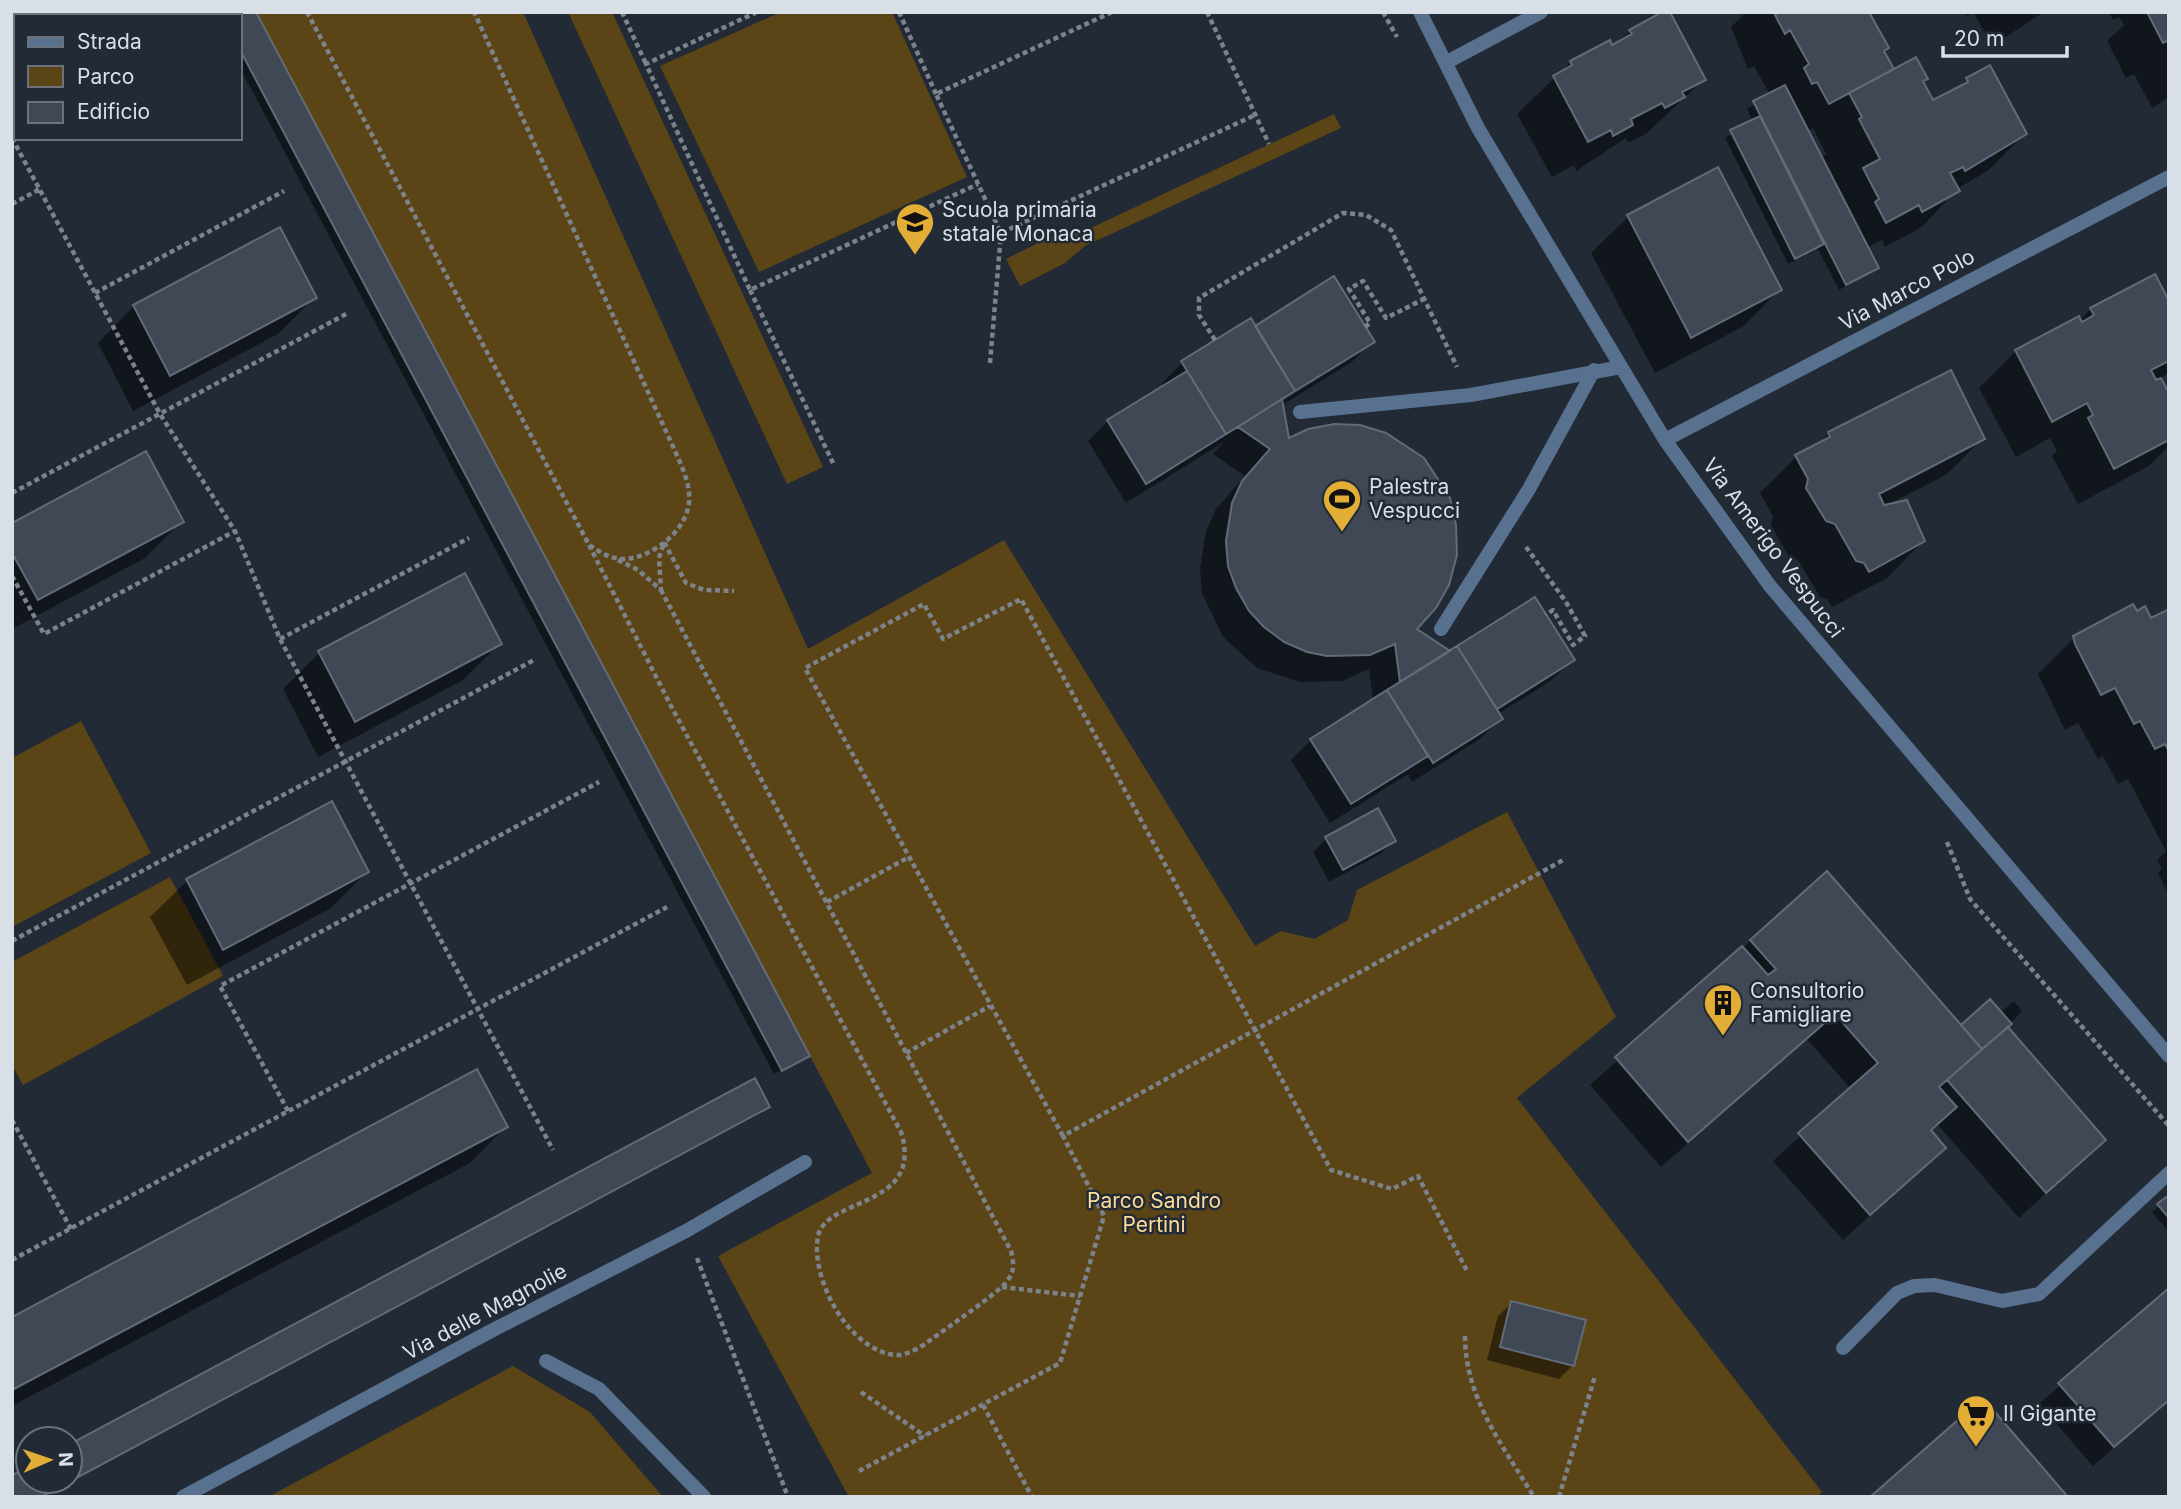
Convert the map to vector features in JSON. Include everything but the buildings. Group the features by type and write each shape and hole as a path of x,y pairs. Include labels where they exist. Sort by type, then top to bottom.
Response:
{"street":[{"name":"Via Amerigo Vespucci","path":"1420,12 1478,128 1665,440 1770,586 2169,1056"},
{"path":"1447,62 1541,12"},
{"name":"Via Marco Polo","path":"1665,440 2169,177"},
{"path":"1300,412 1471,395 1621,367"},
{"path":"1441,629 1508,522 1594,370"},
{"name":"Via delle Magnolie","path":"183,1497 491,1331 686,1231 805,1163"},
{"path":"1843,1348 1897,1293 1914,1286 1935,1285 2002,1301 2019,1300 2039,1294 2169,1173"},
{"path":"545,1361 599,1389 704,1497"}],"path":[{"path":"307,12 589,545 671,706 901,1132 906,1149 905,1163 887,1187 867,1202 830,1220 818,1234 818,1265 827,1296 839,1316 863,1339 878,1350 897,1356 921,1347 1012,1277 1015,1267 1011,1251 661,590 638,570 589,545"},
{"path":"474,12 689,488 687,513 676,532 664,542 625,559 614,558"},
{"path":"622,12 833,463"},
{"path":"646,64 757,12"},
{"path":"899,12 1001,233 990,363"},
{"path":"936,94 1112,12"},
{"path":"1207,12 1269,144"},
{"path":"1001,233 1255,115"},
{"path":"12,138 160,414 235,531 280,639 553,1150"},
{"path":"750,290 978,184"},
{"path":"12,204 40,190"},
{"path":"95,293 284,191"},
{"path":"1215,340 1199,315 1199,298 1343,213 1366,215 1391,230 1471,395"},
{"path":"1365,327 1370,323 1349,289 1363,281 1386,318 1424,299"},
{"path":"12,493 348,313"},
{"path":"1508,522 1566,602 1585,636 1573,645 1553,610 1546,615"},
{"path":"12,576 44,634 235,531"},
{"path":"280,639 469,538"},
{"path":"661,590 659,558 664,542"},
{"path":"664,542 687,583 704,590 734,591"},
{"path":"859,1471 1060,1363 1104,1216 1063,1136 805,668 924,604 943,639 1021,599 1331,1170 1392,1189 1418,1176 1467,1271"},
{"path":"12,941 534,660"},
{"path":"288,1111 220,986 599,782"},
{"path":"826,902 909,857"},
{"path":"1063,1136 1565,859"},
{"path":"12,1260 667,907"},
{"path":"906,1053 990,1006"},
{"path":"12,1120 71,1229"},
{"path":"686,1231 788,1497"},
{"path":"1002,1287 1080,1296"},
{"path":"1465,1336 1467,1370 1478,1403 1534,1497"},
{"path":"1559,1497 1595,1376"},
{"path":"861,1392 925,1436"},
{"path":"983,1405 1032,1497"}],"green space":[{"name":"Parco Sandro Pertini","path":"256,12 523,12 808,649 1004,540 1255,946 1281,931 1314,939 1348,920 1357,890 1507,812 1616,1017 1517,1098 1822,1492 1817,1497 849,1497 718,1256 872,1173"},
{"path":"568,12 612,12 823,467 787,484"},
{"path":"781,12 892,12 967,177 759,272 660,66"},
{"path":"1334,114 1341,128 1085,246 1065,263 1020,286 1006,259 1052,236 1080,233"},
{"path":"81,721 151,853 12,927 12,758"},
{"path":"170,877 223,976 23,1085 12,1065 12,962"},
{"path":"513,1366 590,1412 663,1497 268,1497"}],"place":[{"name":"Scuola primaria statale Monaca","path":"915,256"},
{"name":"Palestra Vespucci","path":"1342,533"},
{"name":"Consultorio Famigliare","path":"1723,1037"},
{"name":"Il Gigante","path":"1976,1448"}]}
